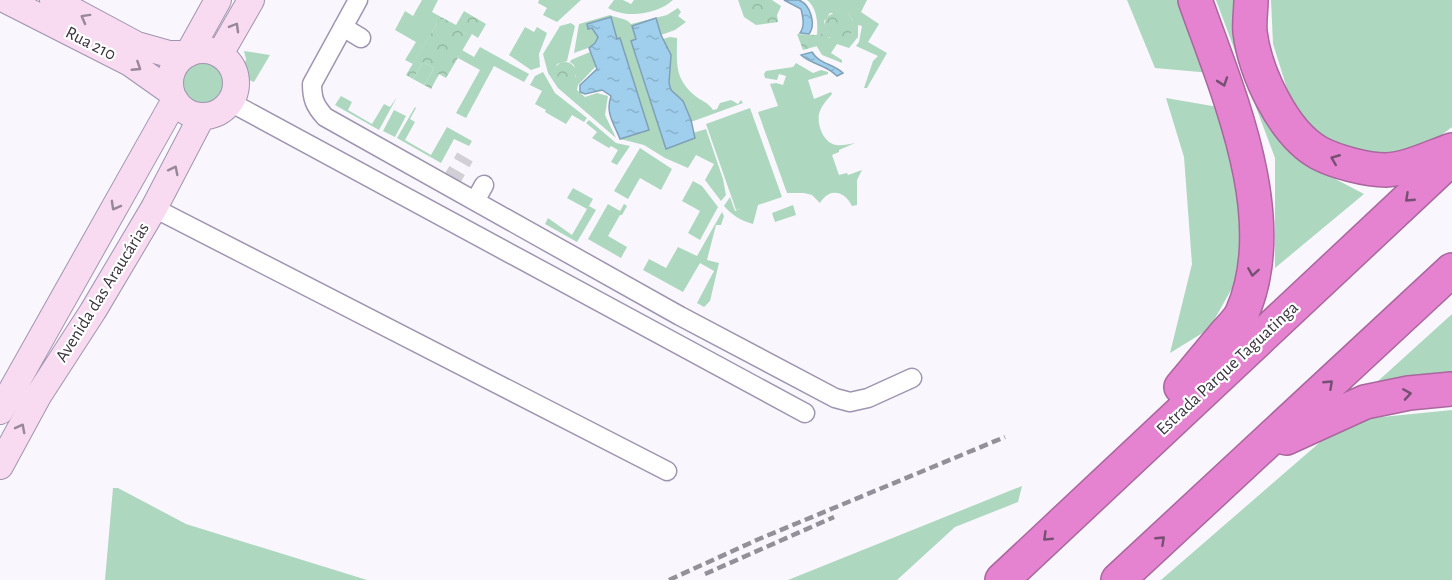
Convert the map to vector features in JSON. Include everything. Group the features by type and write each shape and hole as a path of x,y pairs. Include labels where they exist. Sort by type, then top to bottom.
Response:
{"highway":[{"path":"1089,496 1241,315 1250,291 1257,243 1254,191 1238,122 1195,0"},
{"path":"1251,0 1250,32 1261,74 1281,114 1301,139 1318,153 1346,164 1386,170 1452,150"},
{"name":"Estrada Parque Taguatinga","path":"1002,580 1452,158"},
{"path":"1118,580 1452,270"},
{"path":"1255,453 1365,402 1409,393 1452,389"}],"main road":[{"name":"Rua 210","path":"6,0 130,63 173,96"},
{"name":"Rua 210","path":"53,0 137,45 169,54 188,54"},
{"path":"188,54 218,0"},
{"path":"220,54 251,0"},
{"path":"198,50 210,50 220,54 234,70 235,92 223,110 213,115 202,116 186,112 173,96 170,81 173,70 188,54 198,50"},
{"name":"Avenida das Araucárias","path":"0,411 173,96"},
{"name":"Avenida das Araucárias","path":"2,458 154,208 202,116"},
{"path":"14,384 22,397 37,398"}],"street":[{"path":"358,0 312,84 312,97 317,108 326,117 474,190 680,316 835,398 850,402 868,398 912,378"},
{"path":"340,32 358,43"},
{"path":"230,102 805,413"},
{"path":"154,208 667,471"}],"green space":[{"path":"422,0 438,0 432,12 441,17 413,64 405,60 416,42 395,30 405,11 413,16"},
{"path":"539,0 581,0 557,22 543,15 547,8 538,3"},
{"path":"614,0 623,0 631,4 634,0 673,0 651,12 633,14 608,8"},
{"path":"738,0 772,0 781,6 777,15 778,22 756,25 744,17"},
{"path":"807,0 867,0 861,12 879,24 868,42 887,53 867,88 864,88 873,61 878,56 856,46 862,26 858,25 858,37 849,48 837,44 831,53 842,60 842,63 822,55 816,45 853,21 848,13 830,13 824,21 826,33 817,35 816,16"},
{"path":"1127,0 1186,0 1211,73 1155,68"},
{"path":"1216,0 1243,0 1318,170 1364,194 1275,268 1275,158"},
{"path":"1271,0 1452,0 1452,127 1427,146 1375,155 1344,148 1317,136 1295,114 1273,44"},
{"path":"678,8 681,12 678,16 686,22 675,30 661,35 656,18 633,26 636,40 631,42 666,149 695,138 693,133 706,129 723,179 726,195 721,201 705,180 714,164 696,155 688,168 644,145 620,139 649,130 620,39 592,28 598,37 594,44 574,53 579,24 610,15 624,19 631,24 667,15"},
{"path":"839,10 848,13 853,21 853,28 849,35 841,40 829,37 828,43 803,50 797,34 825,33 826,17"},
{"path":"464,11 486,24 478,38 472,34 446,78 439,74 431,89 424,85 434,68 423,62 413,79 406,75 441,17 456,25"},
{"path":"571,23 575,26 567,61 557,64 554,74 560,83 571,82 576,76 571,60 590,52 596,66 578,85 577,90 585,97 597,93 608,96 605,115 616,138 558,88 548,73 543,54 560,26"},
{"path":"525,27 534,32 537,27 547,33 539,54 540,67 531,70 509,55"},
{"path":"677,38 677,62 680,76 694,95 713,110 717,109 720,103 731,100 738,104 741,100 743,103 691,122 683,101 671,90 669,83 671,55 663,39"},
{"path":"480,47 529,74 524,82 494,66 466,118 456,113 480,70 458,58 462,50 474,57"},
{"path":"244,51 270,55 254,82 241,77 246,59"},
{"path":"201,58 219,65 226,83 219,101 201,108 183,101 176,83 183,65"},
{"path":"423,62 434,68 424,85 413,79"},
{"path":"565,62 573,65 576,73 573,81 565,84 557,81 554,73 557,65"},
{"path":"796,63 813,73 821,70 828,72 828,74 808,80 814,99 831,92 832,94 819,114 820,129 825,137 836,145 855,143 832,155 839,175 847,173 848,175 862,170 857,180 857,205 852,206 845,197 836,193 828,195 820,203 812,195 787,193 758,112 778,106 770,84 783,85 786,76 779,74 777,80 765,78 766,71 793,67"},
{"path":"543,72 555,93 587,118 584,122 572,115 566,124 535,104 542,91 530,85 535,76"},
{"path":"341,96 352,102 348,110 372,124 384,104 390,107 397,97 379,130 335,105"},
{"path":"1166,98 1218,107 1241,204 1244,267 1209,329 1170,353 1192,264 1184,157"},
{"path":"415,107 410,119 415,122 405,140 431,155 447,127 472,141 469,146 454,139 441,163 397,138"},
{"path":"750,108 782,197 758,205 753,224 737,217 724,206 730,197 735,211 742,208 736,210 706,124"},
{"path":"394,110 406,116 395,137 383,131"},
{"path":"589,120 616,143 630,146 617,165 611,162 618,150 611,146 609,148 592,138 597,132 586,123"},
{"path":"640,148 672,169 661,190 640,178 628,199 614,191"},
{"path":"693,181 702,186 718,207 700,240 688,233 700,211 682,201"},
{"path":"573,188 593,199 589,206 596,210 577,242 545,224 548,218 572,235 587,209 567,198"},
{"path":"608,204 620,211 624,204 627,206 608,236 627,247 621,258 588,239"},
{"path":"793,205 796,215 775,222 772,213"},
{"path":"722,212 724,216 721,225 716,225 707,260 719,263 710,301 704,307 697,303 714,271 700,263 683,292 643,270 649,259 666,268 678,247 697,256"},
{"path":"1452,314 1452,381 1367,391"},
{"path":"1452,410 1452,580 1161,580 1333,431 1372,418"},
{"path":"1022,486 1018,502 955,527 897,580 788,580"},
{"path":"113,488 118,488 186,524 367,580 105,580"}],"water":[{"path":"784,0 799,0 807,6 812,21 809,34 800,33 803,24 801,9"},
{"path":"611,17 617,39 620,38 649,130 620,139 610,113 611,96 602,90 585,94 580,92 580,85 597,69 589,48 598,37 592,28 588,29 587,24"},
{"path":"656,18 671,55 669,83 671,90 683,101 695,138 666,149 631,41 636,39 632,26"},
{"path":"812,52 819,59 843,73 837,76 801,55"}],"tunnel":[{"path":"448,186 465,157"}],"railway":[{"path":"669,580 759,539 1005,437"},
{"path":"705,574 834,517"}]}
